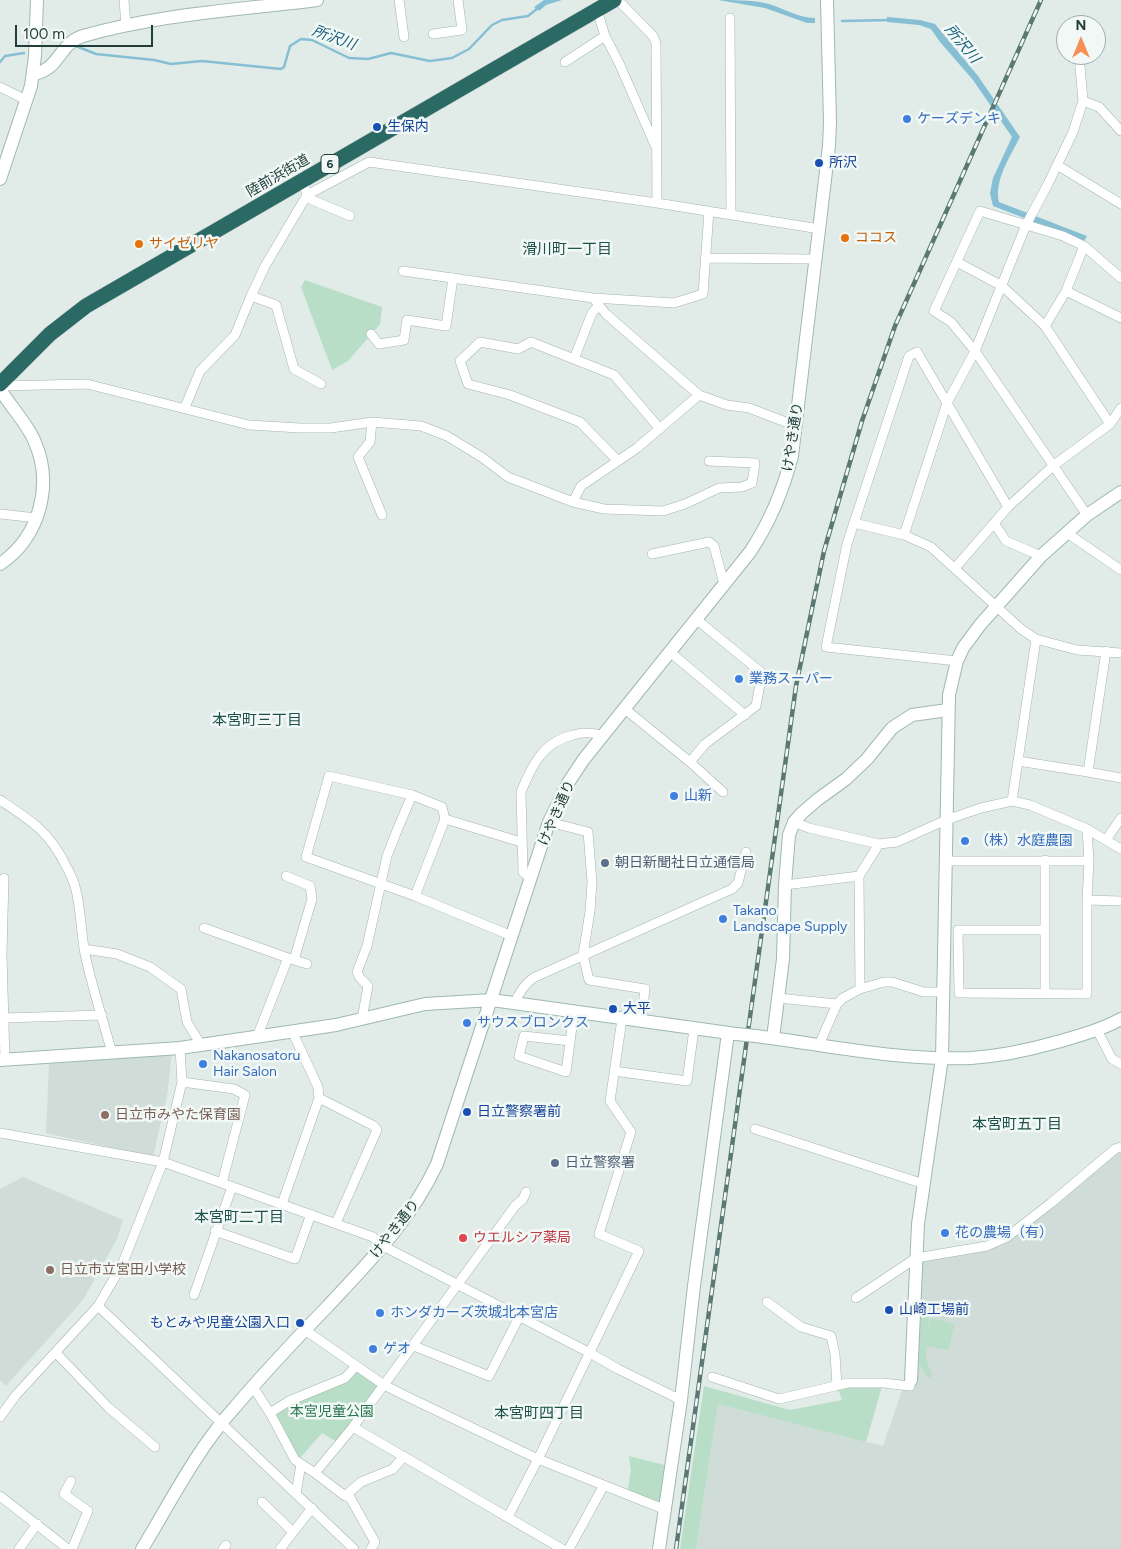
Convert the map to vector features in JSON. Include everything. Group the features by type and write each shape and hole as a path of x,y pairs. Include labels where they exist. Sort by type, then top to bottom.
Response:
{"highway":[{"name":"陸前浜街道","path":"0,386 50,334 86,306 614,0"}],"street":[{"path":"0,179 33,74 37,0"},
{"path":"124,0 126,26"},
{"path":"33,74 46,71 65,48 80,36 198,13 281,2 317,0"},
{"path":"399,0 404,37"},
{"path":"433,34 462,30 458,0"},
{"path":"618,0 653,36 656,43 657,203"},
{"name":"けやき通り","path":"142,1549 188,1473 221,1424 383,1246 410,1213 438,1164 550,822 568,784 603,736 760,537 778,503 792,456 820,229 830,122 827,0"},
{"path":"596,10 604,36 619,63 656,148"},
{"path":"730,18 731,215"},
{"path":"565,62 604,36"},
{"path":"904,536 948,403 976,351 1026,225 1073,132 1083,101 1080,65"},
{"path":"0,87 26,100"},
{"path":"1083,101 1099,106 1121,131"},
{"path":"185,407 200,371 235,335 265,266 307,195 369,162 657,203 820,229"},
{"path":"1057,165 1121,204"},
{"path":"303,180 310,199 350,216"},
{"path":"403,271 596,301 674,303 703,294 709,211"},
{"path":"1088,515 976,351 951,322 934,311 980,211 1063,236 1084,246 1121,278"},
{"path":"1045,326 1066,291 1084,246"},
{"path":"705,258 809,259 816,261"},
{"path":"957,262 1002,286 1045,326 1110,424"},
{"path":"371,334 379,344 404,340 407,320 446,326 453,278"},
{"path":"1066,291 1121,318"},
{"path":"251,296 276,306 294,369 321,384"},
{"path":"574,359 596,301"},
{"path":"596,301 606,314 699,395 727,404 749,408 796,426"},
{"path":"618,461 580,422 510,395 468,384 460,361 480,342 518,350 531,342 614,374 660,429"},
{"path":"957,661 826,646 848,544 908,356 917,352 1008,507"},
{"path":"0,386 87,384 249,424 292,428 331,428 372,422 421,426 447,436 483,458 508,477 573,502 604,510 663,512 719,488 742,487 752,483 755,463 709,461"},
{"path":"0,386 34,439 42,464 44,483 37,518 16,551 0,564"},
{"path":"573,502 581,486 660,429 699,395"},
{"path":"955,568 1008,507 1054,465 1110,424 1121,408"},
{"path":"372,422 370,442 358,457 382,516"},
{"path":"712,1377 779,1399 856,1383 910,1386 918,1224 942,1058 948,710 949,695 957,661 963,648 1041,556 1088,515 1121,492"},
{"path":"0,514 37,518"},
{"path":"854,523 904,536 932,547 1021,629 1036,639 1077,650 1121,653"},
{"path":"994,523 1006,541 1041,556"},
{"path":"1067,533 1121,570"},
{"path":"652,554 709,542 714,546 724,584"},
{"path":"690,762 704,744 756,706 762,673 696,619"},
{"path":"1012,801 1036,639"},
{"path":"1088,772 1106,651"},
{"path":"670,652 745,714"},
{"path":"625,709 690,762 723,792"},
{"path":"773,1038 784,942 785,885 789,835 794,822 802,813 846,779 867,759 892,728 912,715 948,710"},
{"path":"531,879 523,872 521,792 539,756 549,745 561,738 592,732 603,736"},
{"path":"1018,762 1121,778"},
{"path":"415,896 445,819 442,807 412,795 328,776 306,856 382,883 512,936"},
{"path":"362,1019 368,986 357,972 367,946 387,856 412,795"},
{"path":"0,800 34,824 47,836 58,849 76,888 84,949 112,1053"},
{"path":"794,822 808,828 879,844 897,842 946,820 982,808 1012,801 1030,805 1087,829 1121,849"},
{"path":"1106,840 1121,818"},
{"path":"445,819 521,842"},
{"path":"550,822 588,832 592,882 590,911 583,955 589,980 645,989 641,1022"},
{"path":"1045,930 958,930 959,993 1088,994 1089,861 1087,829"},
{"path":"860,990 859,876 879,844"},
{"path":"515,1003 517,996 526,983 533,978 732,889 738,883 746,852"},
{"path":"1045,860 1045,993"},
{"path":"946,861 1089,861"},
{"path":"257,1037 291,959 312,900 310,886 286,876"},
{"path":"785,885 859,876"},
{"path":"4,878 1,955 4,1018 2,1060 180,1048 292,1032 362,1019 425,1004 492,1000 641,1022 894,1055 942,1058 971,1058 1014,1052 1097,1030 1121,1019"},
{"path":"1088,900 1121,901"},
{"path":"204,928 307,964"},
{"path":"84,949 117,954 150,967 181,989 186,1022 201,1045"},
{"path":"819,1045 838,1004 843,998 860,990 884,982 892,982 924,992 944,992"},
{"path":"778,998 838,1004"},
{"path":"570,1041 524,1036 519,1056 566,1072 574,1012"},
{"path":"4,1018 102,1014"},
{"path":"508,1517 538,1460 639,1251 599,1234 632,1132 610,1101 622,1019"},
{"path":"614,1072 687,1081 694,1028"},
{"path":"1097,1030 1112,1059 1121,1064"},
{"path":"282,1204 319,1098 318,1087 292,1032"},
{"path":"659,1549 681,1400 694,1286 732,1033"},
{"path":"0,1417 16,1395 98,1306 122,1265 163,1162 182,1082 180,1048"},
{"path":"182,1082 234,1089 245,1095 222,1183"},
{"path":"319,1098 374,1126 378,1130 336,1223"},
{"path":"755,1129 924,1184"},
{"path":"0,1133 163,1162 373,1236 383,1246 681,1400"},
{"path":"856,1298 916,1258 987,1246 1008,1237 1115,1149 1121,1147"},
{"path":"194,1295 232,1186"},
{"path":"316,1473 354,1427 414,1346 456,1284 515,1206 523,1199 526,1192"},
{"path":"215,1231 295,1259 311,1214"},
{"path":"767,1302 801,1328 832,1336 837,1386"},
{"path":"98,1306 354,1549"},
{"path":"414,1346 489,1376 519,1317"},
{"path":"305,1330 384,1385 538,1460 666,1510"},
{"path":"56,1353 109,1408 155,1447"},
{"path":"270,1414 289,1401 345,1378 356,1366"},
{"path":"253,1387 295,1460 316,1473 345,1496 361,1482 393,1469 404,1456"},
{"path":"354,1427 562,1549"},
{"path":"296,1494 301,1464"},
{"path":"0,1496 70,1549 88,1511 64,1494 71,1481"},
{"path":"569,1549 604,1485"},
{"path":"348,1494 375,1542 371,1549"},
{"path":"262,1502 294,1532"},
{"path":"280,1549 312,1508"},
{"path":"19,1549 37,1524"}],"shaded area":[{"name":"日立市みやた保育園","path":"172,1053 167,1096 153,1157 46,1133 49,1064"},
{"path":"1121,1147 1121,1549 696,1549 718,1404 883,1446 909,1370 910,1329 920,1325 922,1259 990,1245"},
{"name":"日立市立宮田小学校","path":"23,1177 123,1220 117,1239 83,1300 6,1386 0,1380 0,1189"}],"green space":[{"path":"305,280 382,307 380,324 348,361 332,370 301,287"},
{"path":"925,1305 929,1315 928,1329 931,1318 955,1324 948,1350 927,1346 926,1358 932,1376 928,1378 919,1365 921,1310"},
{"name":"本宮児童公園","path":"357,1371 379,1386 337,1442 322,1433 300,1458 293,1453 273,1416 293,1403"},
{"path":"883,1383 866,1442 718,1404 696,1549 680,1549 704,1386 790,1410 842,1400 837,1386"},
{"path":"629,1456 672,1467 666,1510 627,1494 631,1470"}],"water":[{"path":"544,0 562,0 546,5 539,11 534,7"},
{"path":"718,0 765,3 808,18 815,18 815,23 807,23 765,8"},
{"path":"887,17 920,20 935,24 978,76 1020,137 1001,177 998,194 999,202 1087,236 1084,241 993,206 990,193 993,178 1012,137 973,80 931,29 919,25 887,22"}],"waterway":[{"name":"所沢川","path":"76,46 96,54 154,60 171,64 202,61 281,69 284,67 290,46 301,39 312,40 349,58 368,59 391,53 430,61 452,58 469,49 492,25 502,20 528,16 538,8"},
{"name":"所沢川","path":"842,21 890,20"},
{"name":"所沢川","path":"0,62 5,56 24,53"}],"railway":[{"path":"676,1549 796,686 824,551 862,421 895,326 1041,0"}],"place":[{"name":"ケーズデンキ","path":"907,119"},
{"name":"生保内","path":"377,127"},
{"name":"所沢","path":"819,163"},
{"name":"ココス","path":"845,238"},
{"name":"サイゼリヤ","path":"139,244"},
{"name":"業務スーパー","path":"739,679"},
{"name":"山新","path":"674,796"},
{"name":"（株）水庭農園","path":"965,841"},
{"name":"朝日新聞社日立通信局","path":"605,863"},
{"name":"Takano Landscape Supply","path":"723,919"},
{"name":"大平","path":"613,1009"},
{"name":"サウスブロンクス","path":"467,1023"},
{"name":"Nakanosatoru Hair Salon","path":"203,1064"},
{"name":"日立警察署前","path":"467,1112"},
{"name":"日立市みやた保育園","path":"105,1115"},
{"name":"日立警察署","path":"555,1163"},
{"name":"花の農場（有）","path":"945,1233"},
{"name":"ウエルシア薬局","path":"463,1238"},
{"name":"日立市立宮田小学校","path":"50,1270"},
{"name":"山崎工場前","path":"889,1310"},
{"name":"ホンダカーズ茨城北本宮店","path":"380,1313"},
{"name":"もとみや児童公園入口","path":"300,1323"},
{"name":"ゲオ","path":"373,1349"}],"district":[{"name":"滑川町一丁目","path":"567,250"},
{"name":"本宮町三丁目","path":"257,721"},
{"name":"本宮町五丁目","path":"1017,1125"},
{"name":"本宮町二丁目","path":"239,1218"},
{"name":"本宮町四丁目","path":"539,1414"}]}
